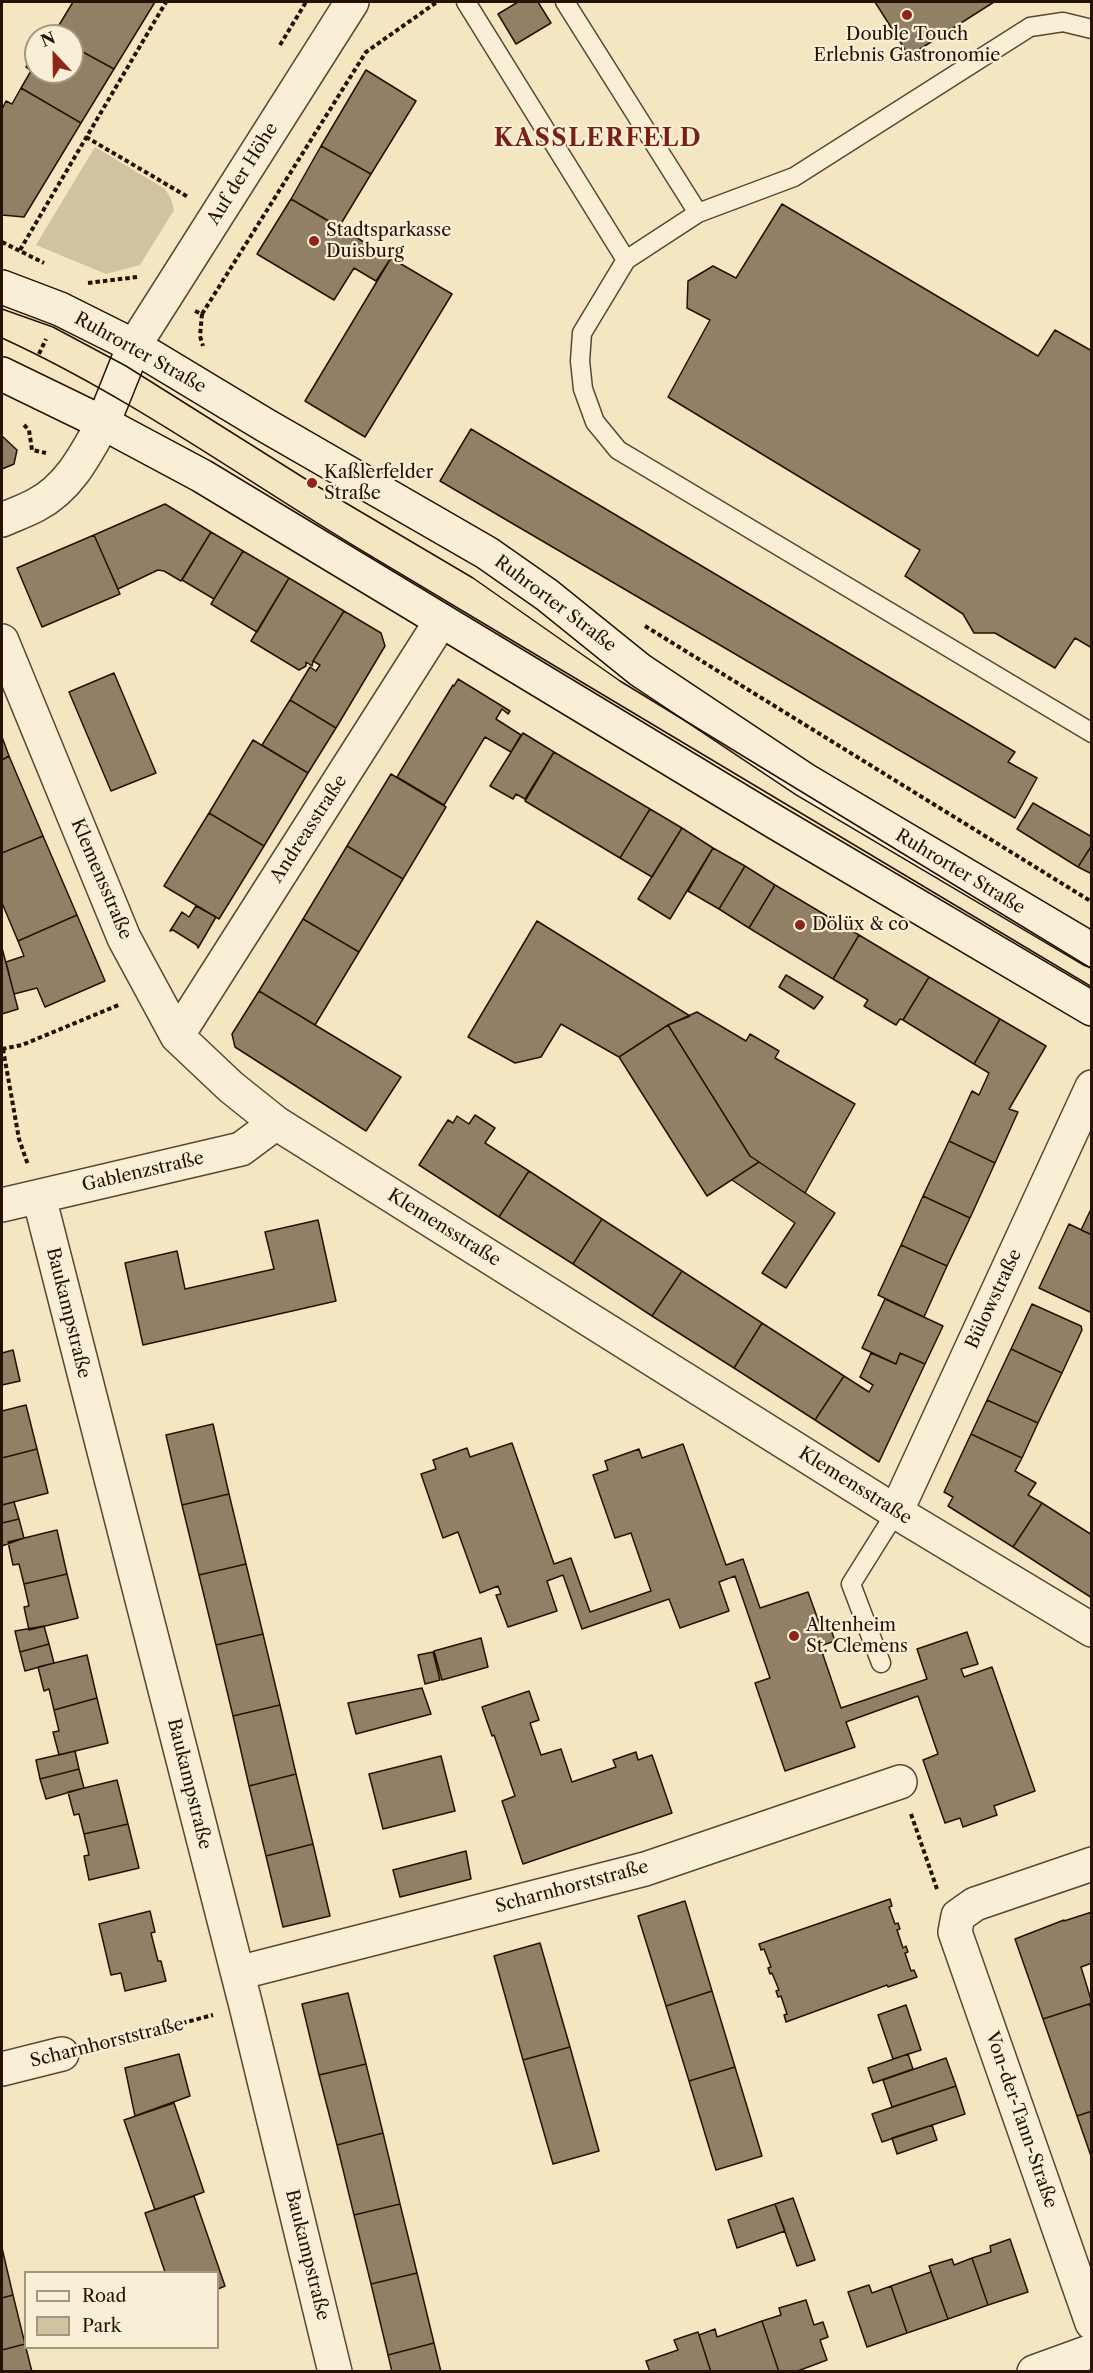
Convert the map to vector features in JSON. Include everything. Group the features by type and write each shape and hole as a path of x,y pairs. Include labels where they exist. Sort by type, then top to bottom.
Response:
{"street":[{"name":"Auf der Höhe","path":"103,423 134,346 352,2"},
{"name":"Ruhrorter Straße","path":"2,287 60,309 134,346 265,425 487,553 547,595 640,670 805,780 1092,950"},
{"path":"12,391 103,423 202,476 1092,1009"},
{"path":"2,520 38,504 63,484 81,464 103,423"},
{"name":"Andreasstraße","path":"177,1036 441,621"},
{"name":"Klemensstraße","path":"2,640 124,938 177,1036 231,1087 276,1123 896,1512 1092,1630"},
{"name":"Bülowstraße","path":"896,1512 1092,1087"},
{"name":"Gablenzstraße","path":"2,1205 241,1149 276,1123"},
{"name":"Baukampstraße","path":"39,1197 238,1973 335,2372"},
{"name":"Scharnhorststraße","path":"238,1973 645,1869 900,1782"},
{"path":"958,1916 975,1904 1092,1864"},
{"name":"Von-der-Tann-Straße","path":"958,1916 955,1932 1092,2323"},
{"name":"Scharnhorststraße","path":"2,2069 62,2054"},
{"path":"1034,2372 1092,2351"}],"lane":[{"path":"466,2 626,260"},
{"path":"565,2 698,213"},
{"path":"1092,29 1063,22 1029,27 794,177 698,213 626,260 582,333 580,361 583,389 596,422 618,450 1092,733"},
{"path":"881,1664 852,1584 896,1512"}],"path":[{"path":"20,250 166,2"},
{"path":"202,314 366,52 436,2"},
{"path":"86,138 188,197"},
{"path":"60,309 12,391 29,430 32,450 81,464"},
{"path":"638,622 1092,902"},
{"path":"39,1197 19,1139 2,1049 22,1045 153,992"},
{"path":"900,1782 942,1903 958,1916"},
{"name":"Scharnhorststraße","path":"62,2054 246,2006"}],"green space":[{"path":"95,147 165,189 174,210 140,265 106,274 36,245"}],"building":[{"path":"73,2 155,2 114,69 84,53 84,24 60,24"},
{"path":"518,2 538,2 551,23 516,44 498,14"},
{"path":"875,2 994,2 909,56"},
{"path":"84,53 114,69 81,123 21,88 24,83 84,84"},
{"path":"366,70 416,101 371,174 321,146"},
{"path":"21,88 81,123 24,217 2,215 2,109 6,101 12,104"},
{"path":"321,146 371,174 339,227 291,199"},
{"name":"Stadtsparkasse Duisburg","path":"291,199 391,258 376,281 354,268 334,300 257,254"},
{"path":"782,204 1038,356 1055,330 1092,351 1092,648 1075,638 1055,668 995,633 974,633 963,614 905,576 920,550 668,397 710,320 687,308 688,281 713,266 736,278"},
{"path":"391,258 452,294 365,437 305,401"},
{"path":"471,429 1015,752 1008,762 1037,778 1015,818 440,481"},
{"path":"2,436 17,450 14,464 2,469"},
{"path":"165,504 211,532 181,581 158,570 118,589 94,535"},
{"path":"211,532 243,551 214,599 182,580"},
{"path":"94,535 120,594 42,627 17,568"},
{"path":"243,551 289,578 257,632 211,604"},
{"path":"289,578 344,611 312,666 306,662 306,666 299,670 251,641"},
{"path":"344,611 381,633 385,646 336,728 290,700 310,667 316,671 320,665 313,661"},
{"path":"114,673 156,773 111,791 69,692"},
{"path":"458,679 510,711 508,714 502,709 496,719 521,735 511,752 485,737 444,805 397,777"},
{"path":"290,700 336,728 308,773 262,745"},
{"path":"523,733 554,752 525,799 516,794 513,799 490,786"},
{"path":"2,737 9,756 2,760"},
{"path":"253,740 308,773 264,846 209,813"},
{"path":"554,752 650,809 620,858 525,801"},
{"path":"9,756 43,836 2,853 2,760"},
{"path":"391,774 446,807 403,879 347,846"},
{"path":"1033,803 1092,837 1092,845 1078,867 1017,829"},
{"path":"650,809 682,828 652,877 620,858"},
{"path":"209,813 264,846 219,919 164,886"},
{"path":"682,828 713,848 670,919 638,899"},
{"path":"43,836 77,915 18,941 2,903 2,853"},
{"path":"1092,845 1092,874 1078,867"},
{"path":"347,846 403,879 359,952 303,919"},
{"path":"713,848 745,866 719,909 688,891"},
{"path":"745,866 775,885 749,928 719,909"},
{"path":"775,885 859,935 833,979 749,928"},
{"path":"196,906 216,917 198,948 197,945 173,930 170,931 182,912 189,917"},
{"path":"77,915 105,981 45,1007 37,988 14,994 6,962 24,956 18,941"},
{"path":"303,919 359,952 315,1025 259,991"},
{"path":"537,921 690,1016 668,1025 619,1057 561,1024 541,1057 515,1063 468,1037"},
{"path":"859,935 929,977 903,1020 900,1019 896,1025 864,1006 868,1000 833,979"},
{"path":"2,948 18,1009 2,1014"},
{"path":"786,975 823,997 814,1009 779,987"},
{"path":"929,977 1000,1019 974,1064 903,1020"},
{"path":"259,991 401,1077 366,1131 235,1047 232,1034"},
{"path":"697,1012 746,1041 750,1034 779,1051 775,1058 855,1104 805,1193 750,1156 668,1025"},
{"path":"1000,1019 1046,1046 1009,1109 1018,1112 995,1163 949,1141 972,1091 979,1095 989,1073 974,1064"},
{"path":"668,1025 750,1156 759,1162 707,1196 619,1057"},
{"path":"475,1115 495,1128 485,1143 529,1171 499,1217 419,1165 448,1120 453,1123 457,1116 469,1124"},
{"path":"949,1141 995,1163 970,1218 923,1196"},
{"path":"759,1162 835,1213 786,1288 762,1273 795,1223 732,1180"},
{"path":"529,1171 602,1219 573,1264 499,1217"},
{"path":"923,1196 970,1218 947,1266 901,1245"},
{"path":"1092,1207 1092,1235 1081,1230"},
{"path":"602,1219 682,1271 652,1316 573,1264"},
{"path":"318,1220 336,1301 143,1345 125,1263 177,1251 185,1289 274,1269 265,1232"},
{"path":"1069,1224 1092,1235 1092,1313 1039,1288"},
{"path":"901,1245 947,1266 924,1317 878,1295"},
{"path":"682,1271 762,1323 734,1368 652,1316"},
{"path":"885,1299 943,1326 925,1364 900,1353 896,1364 862,1348"},
{"path":"1032,1304 1081,1326 1082,1330 1062,1373 1011,1349"},
{"path":"762,1323 844,1376 815,1420 734,1368"},
{"path":"1011,1349 1062,1373 1038,1423 987,1400"},
{"path":"13,1350 20,1381 2,1385 2,1353"},
{"path":"871,1353 896,1364 900,1353 925,1364 879,1462 815,1420 844,1376 869,1392 873,1385 860,1377"},
{"path":"987,1400 1038,1423 1022,1458 971,1434"},
{"path":"26,1405 37,1449 2,1458 2,1411"},
{"path":"213,1424 229,1494 182,1505 166,1435"},
{"path":"971,1434 1022,1458 1015,1471 1036,1483 1028,1495 1042,1503 1013,1547 948,1506 953,1497 944,1492"},
{"name":"Altenheim St. Clemens","path":"512,1443 554,1564 571,1558 590,1612 651,1591 631,1533 615,1538 593,1475 608,1470 605,1461 639,1449 642,1458 683,1444 726,1565 743,1559 760,1608 808,1592 820,1625 828,1621 835,1641 820,1646 841,1708 927,1679 917,1649 967,1632 978,1664 961,1669 964,1677 992,1667 1035,1791 994,1806 997,1815 963,1827 960,1818 945,1823 923,1760 938,1754 918,1696 846,1722 855,1747 785,1771 755,1683 770,1678 735,1576 719,1582 729,1611 680,1628 669,1599 582,1629 563,1575 547,1581 557,1611 508,1627 496,1595 501,1594 498,1586 480,1593 458,1532 443,1538 421,1474 436,1469 433,1460 467,1448 470,1457"},
{"path":"37,1449 48,1493 2,1505 2,1458"},
{"path":"229,1494 246,1564 199,1575 182,1505"},
{"path":"14,1502 19,1519 2,1523 2,1505"},
{"path":"1042,1503 1092,1535 1092,1598 1013,1547"},
{"path":"19,1519 24,1538 2,1546 2,1523"},
{"path":"57,1530 67,1574 24,1584 19,1564 13,1565 8,1542"},
{"path":"246,1564 263,1634 216,1645 199,1575"},
{"path":"67,1574 78,1618 29,1630 24,1607 29,1606 24,1584"},
{"path":"44,1626 49,1644 20,1652 15,1631"},
{"path":"263,1634 280,1705 233,1716 216,1645"},
{"path":"481,1638 488,1667 442,1680 434,1651"},
{"path":"49,1644 54,1663 25,1671 20,1652"},
{"path":"433,1652 440,1680 425,1684 418,1655"},
{"path":"87,1655 97,1698 54,1710 49,1689 44,1691 38,1667"},
{"path":"422,1688 431,1714 356,1734 348,1703"},
{"path":"529,1691 539,1720 530,1723 541,1755 561,1749 572,1782 616,1767 613,1760 636,1752 638,1760 652,1755 672,1813 523,1864 502,1801 515,1796 482,1707"},
{"path":"97,1698 108,1743 59,1755 53,1732 59,1731 54,1710"},
{"path":"280,1705 296,1774 249,1786 233,1716"},
{"path":"75,1751 79,1769 40,1779 36,1760"},
{"path":"441,1756 455,1811 383,1829 369,1774"},
{"path":"79,1769 84,1788 46,1799 40,1779"},
{"path":"296,1774 313,1844 266,1856 249,1786"},
{"path":"117,1780 128,1824 84,1834 79,1814 74,1815 68,1792"},
{"path":"128,1824 139,1868 89,1880 84,1856 89,1855 84,1834"},
{"path":"313,1844 330,1916 283,1927 266,1856"},
{"path":"466,1851 471,1879 400,1897 393,1870"},
{"path":"890,1899 892,1906 889,1907 895,1924 898,1923 900,1929 897,1930 903,1948 906,1946 908,1952 905,1953 911,1971 914,1970 917,1977 888,1987 887,1985 786,2022 784,2015 787,2014 781,1996 778,1997 776,1991 779,1990 772,1973 770,1974 768,1968 771,1967 764,1949 761,1950 759,1944"},
{"path":"685,1901 712,1991 666,2006 638,1916"},
{"path":"150,1911 155,1932 151,1933 166,1981 125,1991 121,1973 111,1975 99,1924"},
{"path":"1092,1912 1092,1963 1081,1967 1092,2003 1043,2019 1015,1939"},
{"path":"540,1943 570,2047 523,2060 494,1956"},
{"path":"712,1991 735,2067 689,2081 666,2006"},
{"path":"348,1993 366,2064 319,2075 302,2004"},
{"path":"1089,2004 1092,2010 1092,2111 1077,2116 1043,2019"},
{"path":"906,2005 921,2050 893,2059 878,2015"},
{"path":"570,2047 599,2151 553,2164 523,2060"},
{"path":"179,2054 190,2096 135,2116 125,2068"},
{"path":"908,2054 913,2069 873,2083 868,2068"},
{"path":"946,2058 956,2086 892,2107 883,2080"},
{"path":"366,2064 383,2133 337,2145 319,2075"},
{"path":"735,2067 762,2156 716,2170 689,2081"},
{"path":"956,2086 965,2114 882,2142 872,2114"},
{"path":"174,2103 204,2192 155,2210 124,2120"},
{"path":"1092,2111 1092,2159 1077,2116"},
{"path":"932,2125 937,2140 897,2154 892,2138"},
{"path":"383,2133 400,2204 354,2215 337,2145"},
{"path":"194,2196 225,2286 219,2289 219,2271 165,2271 145,2213"},
{"path":"793,2198 815,2260 797,2266 775,2204"},
{"path":"400,2204 417,2273 371,2284 354,2215"},
{"path":"775,2204 785,2231 737,2248 728,2220"},
{"path":"1010,2239 1028,2292 988,2305 972,2258 991,2252 990,2246"},
{"path":"2,2248 13,2295 2,2298"},
{"path":"972,2258 988,2305 948,2319 929,2266 952,2259 954,2265"},
{"path":"931,2272 948,2319 907,2333 891,2286"},
{"path":"417,2273 434,2343 388,2355 371,2284"},
{"path":"869,2285 872,2293 891,2286 907,2333 867,2347 848,2292"},
{"path":"13,2295 24,2344 2,2350 2,2298"},
{"path":"806,2300 814,2325 823,2322 828,2337 820,2340 827,2360 795,2372 779,2372 762,2321 781,2315 779,2308"},
{"path":"762,2321 779,2372 711,2372 699,2335 715,2329 717,2337"},
{"path":"698,2332 711,2372 650,2372 646,2361 678,2350 674,2340"},
{"path":"434,2343 441,2372 392,2372 388,2355"},
{"path":"24,2344 32,2372 2,2372 2,2350"}],"tram line":[{"path":"2,309 53,327 126,366 312,483 473,578 620,681 1092,969"},
{"path":"2,338 50,361 143,413 369,555 1092,987"}],"place":[{"name":"Double Touch Erlebnis Gastronomie","path":"907,15"},
{"name":"Stadtsparkasse Duisburg","path":"314,241"},
{"name":"Kaßlerfelder Straße","path":"312,483"},
{"name":"Dölüx & co","path":"800,925"},
{"name":"Altenheim St. Clemens","path":"794,1636"}],"district":[{"name":"KASSLERFELD","path":"598,139"}]}
